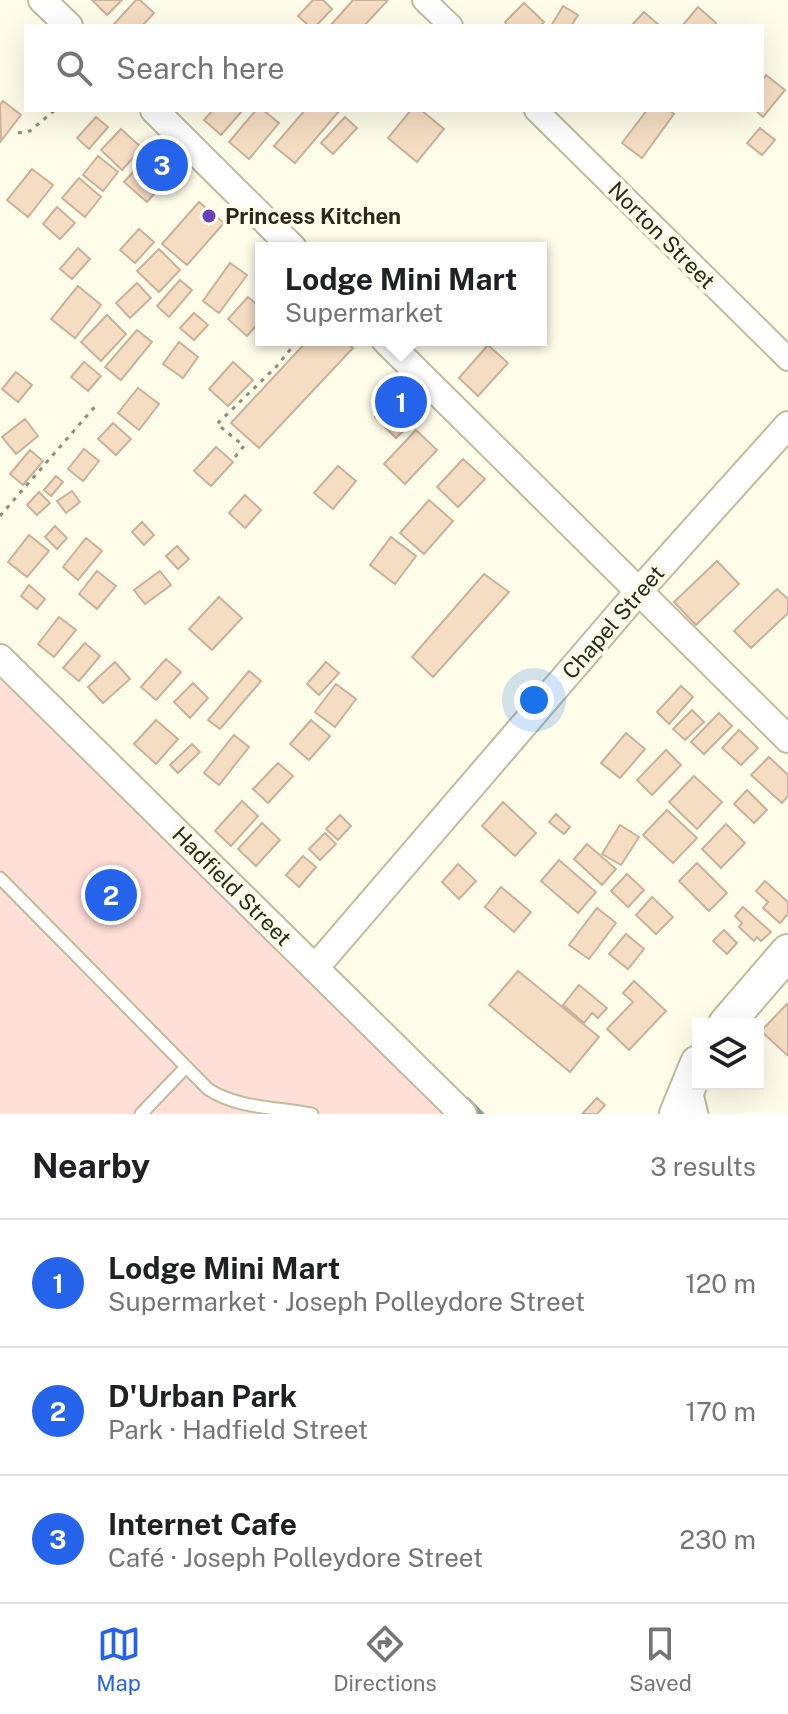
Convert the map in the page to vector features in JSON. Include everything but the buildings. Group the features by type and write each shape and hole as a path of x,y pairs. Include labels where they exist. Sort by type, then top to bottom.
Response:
{"main road":[{"path":"731,1018 788,952"},
{"path":"677,1114 692,1076"}],"street":[{"path":"42,0 67,24"},
{"path":"424,0 449,24"},
{"path":"156,112 287,242"},
{"name":"Norton Street","path":"538,112 788,359"},
{"path":"391,346 788,739"},
{"name":"Chapel Street","path":"315,968 639,591 788,425"},
{"name":"Hadfield Street","path":"0,658 463,1114"}],"lane":[{"path":"0,878 208,1089 221,1098 239,1103 312,1114"},
{"path":"141,1114 186,1067"},
{"path":"698,1090 702,1114"}],"path":[{"path":"18,133 30,131 53,112"},
{"path":"235,457 244,446 217,424 276,367 293,346"},
{"path":"0,516 98,403"}],"shaded area":[{"path":"0,676 444,1114 0,1114"}],"waterway":[{"path":"467,1100 481,1114"}],"place":[{"name":"Internet Cafe","path":"162,165"},
{"name":"Princess Kitchen","path":"209,216"},
{"name":"Lodge Mini Mart","path":"401,402"},
{"name":"D'Urban Park","path":"111,895"}]}
